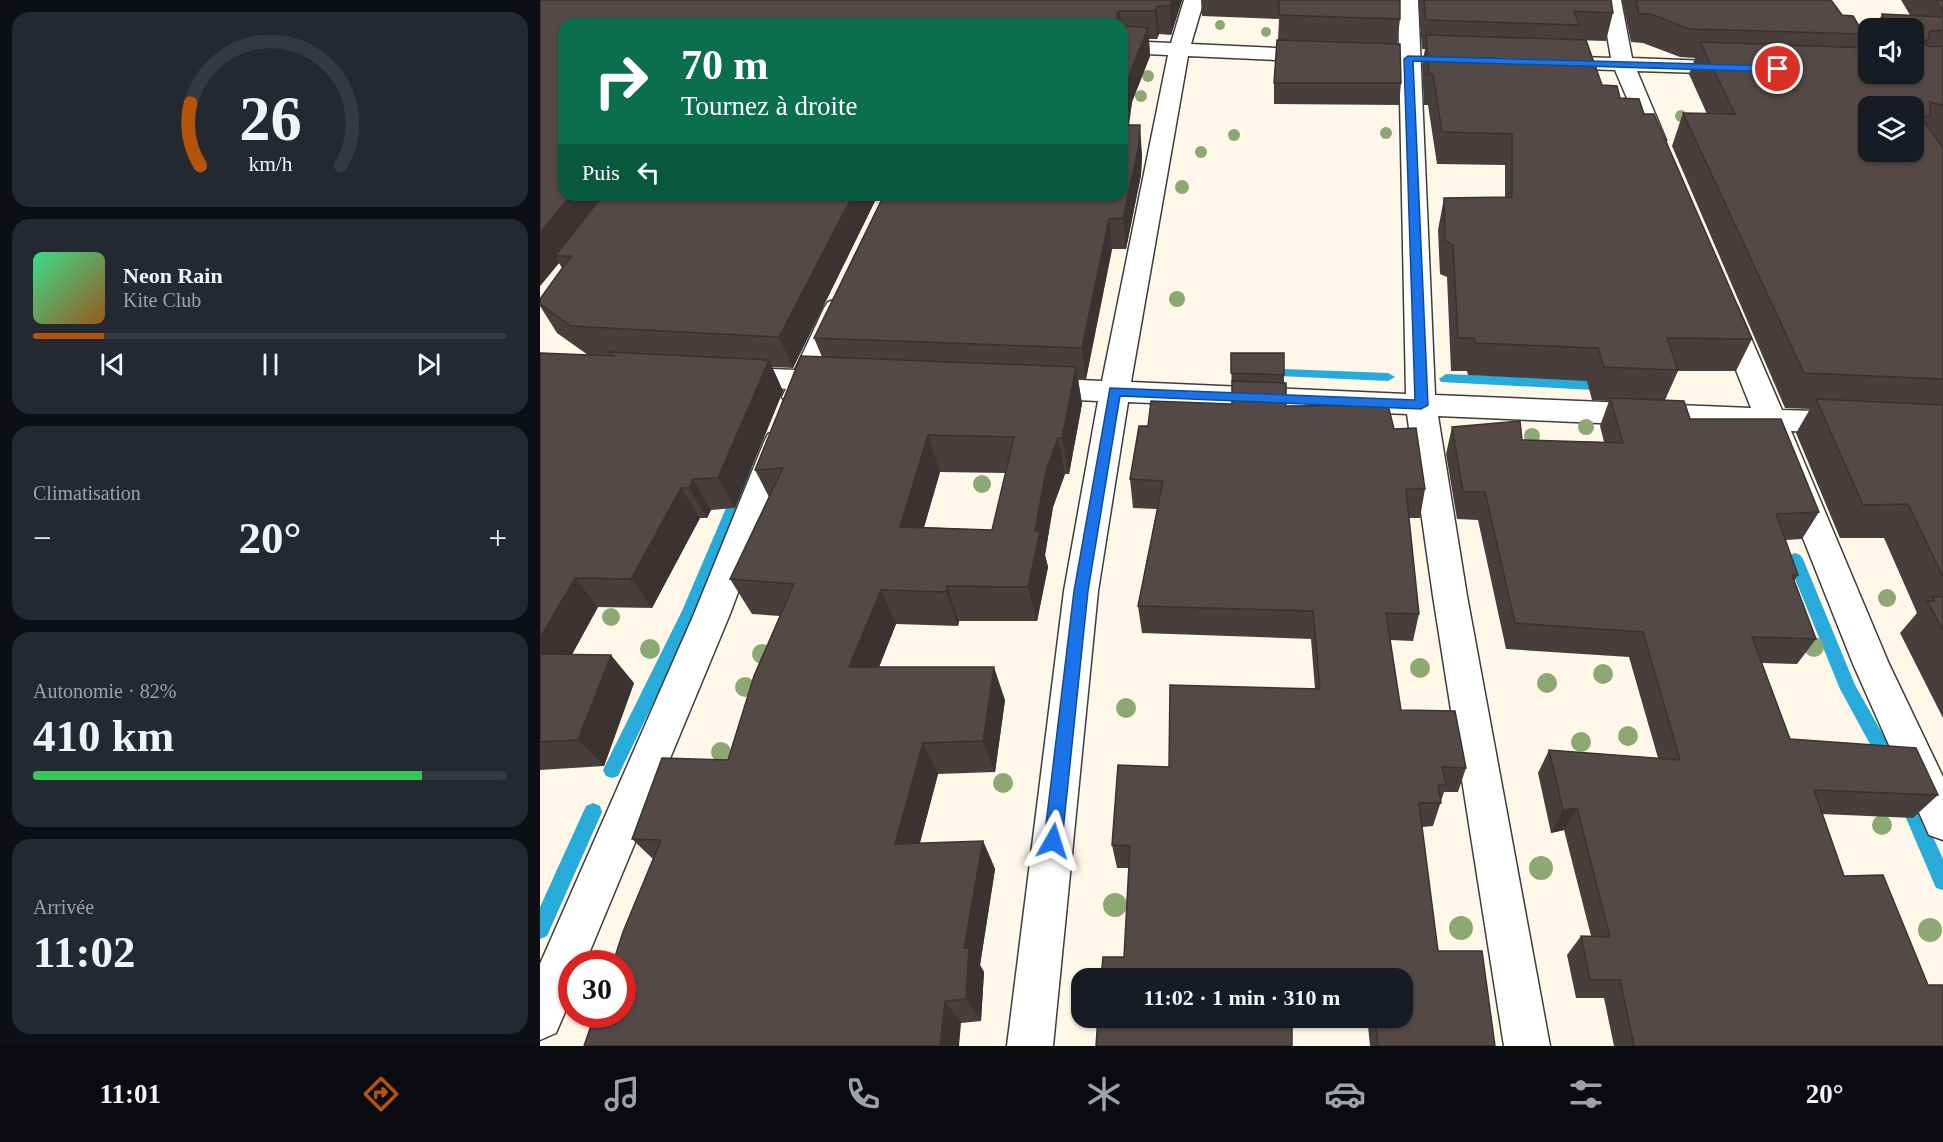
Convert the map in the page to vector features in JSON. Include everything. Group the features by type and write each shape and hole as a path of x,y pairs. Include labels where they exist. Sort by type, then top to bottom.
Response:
{"street":[{"path":"1030,1046 1081,591 1114,391 1179,50 1194,0"},
{"path":"1408,0 1421,405 1450,596 1527,1046"},
{"path":"1611,0 1623,64 1664,161"},
{"path":"1128,47 1340,56"},
{"path":"1528,62 1751,68"},
{"path":"540,1017 712,614 804,380 853,277"},
{"path":"1718,290 1773,419 1871,664 1943,821"},
{"path":"708,375 863,382"},
{"path":"1007,387 1875,424"}],"building":[{"path":"540,0 1172,0 1170,6 1157,6 1155,11 1120,11 1117,13 1117,18 558,18 558,201 566,201 540,233"},
{"path":"1279,0 1400,0 1400,19 1279,15"},
{"path":"1424,0 1611,0 1613,13 1574,11 1579,25 1426,20"},
{"path":"1636,0 1831,0 1842,15 1853,16 1858,24 1858,34 1689,29 1651,14 1639,14"},
{"path":"1936,0 1943,0 1943,12"},
{"path":"1882,14 1943,17 1943,30 1930,31 1928,40 1924,40 1924,18 1884,18"},
{"path":"1128,26 1148,28 1130,73 1128,84"},
{"path":"1426,35 1586,40 1602,85 1617,86 1620,98 1639,99 1644,114 1654,114 1752,339 1667,338 1678,370 1604,367 1598,348 1475,343 1474,338 1458,338 1453,245 1445,241 1444,198 1512,197 1512,134 1442,132 1433,74 1429,74"},
{"path":"1277,40 1400,44 1401,83 1274,83"},
{"path":"1700,42 1858,48 1858,84 1924,84 1924,44 1930,47 1943,46 1943,106 1930,102 1930,116 1924,117 1924,96 1858,96 1858,162 1924,162 1924,121 1943,148 1943,379 1804,373 1683,113 1735,114"},
{"path":"1128,125 1140,125 1139,145 1128,195"},
{"path":"598,201 850,201 779,337 571,326 540,304 540,299 571,256 555,256"},
{"path":"881,201 1127,201 1123,218 1109,219 1082,348 814,338"},
{"path":"608,352 769,360 718,478 693,479 689,488 681,488 631,579 575,578 540,638 540,353 614,356"},
{"path":"1231,353 1284,353 1284,375 1231,373"},
{"path":"801,356 1076,367 1062,438 1058,438 1046,471 1035,531 1040,531 1028,587 947,586 946,592 881,590 849,667 994,667 983,741 923,743 895,844 983,841 964,948 969,948 966,999 945,1001 940,1046 584,1046 590,1028 636,1028 636,950 617,950 661,840 632,839 662,758 728,760 754,676 794,584 730,579 783,468 755,470","holes":["928,435 1014,437 992,530 900,527"]},
{"path":"1232,381 1286,383 1286,406 1388,405 1394,429 1416,428 1425,489 1406,489 1419,614 1386,613 1401,710 1455,711 1466,768 1442,767 1446,785 1438,785 1441,803 1419,803 1438,951 1482,951 1495,1046 1378,1046 1376,1028 1413,1028 1413,968 1102,968 1103,957 1124,957 1130,846 1112,845 1118,765 1169,767 1170,685 1320,689 1313,611 1138,606 1163,481 1130,479 1139,426 1148,426 1151,401 1232,404"},
{"path":"1610,398 1684,401 1690,419 1781,419 1819,512 1776,514 1798,575 1792,575 1816,639 1752,637 1790,739 1916,748 1938,795 1814,790 1844,876 1883,875 1928,985 1943,985 1943,1046 1634,1046 1620,980 1590,980 1581,936 1610,937 1577,808 1563,810 1549,750 1680,760 1643,632 1515,623 1485,492 1463,492 1452,427 1520,421 1522,440 1623,443"},
{"path":"1816,399 1943,405 1943,577 1908,504 1863,505"},
{"path":"1932,597 1943,597 1943,630 1927,601 1935,601"},
{"path":"540,654 611,655 578,740 540,742"},
{"path":"1097,1028 1292,1028 1292,1046 1096,1046"}],"waterway":[{"path":"1284,373 1388,377"},
{"path":"1446,379 1593,385"},
{"path":"612,770 690,611 736,501 757,473"},
{"path":"1795,559 1848,689 1889,762"},
{"path":"1906,797 1943,881"},
{"path":"540,929 593,812"}],"route":[{"path":"1053,841 1081,591 1114,391 1421,405 1408,59 1778,69"}]}
